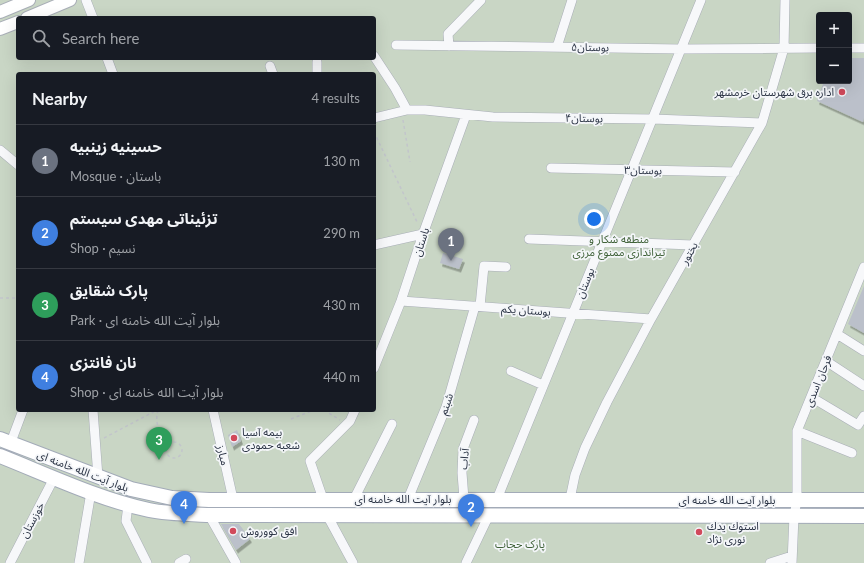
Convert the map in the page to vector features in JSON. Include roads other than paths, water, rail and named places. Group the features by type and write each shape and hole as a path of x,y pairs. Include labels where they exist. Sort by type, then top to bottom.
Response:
{"main road":[{"path":"0,12 28,0"},
{"path":"32,16 70,0"},
{"path":"0,29 16,23"},
{"name":"بلوار آیت الله خامنه ای","path":"6,440 131,489 152,495 172,498 864,500"},
{"name":"بلوار آیت الله خامنه ای","path":"0,456 91,492 150,511 209,515 864,516"}],"street":[{"path":"86,0 92,16"},
{"path":"449,46 448,34 481,0"},
{"path":"557,47 572,0"},
{"name":"بوستان","path":"497,499 573,314 601,241 653,119 701,0"},
{"name":"بختور","path":"570,499 575,475 585,448 607,402 693,244 762,123 784,48 785,0"},
{"name":"بوستان۵","path":"396,45 681,49 816,48"},
{"path":"852,48 864,48"},
{"path":"376,59 395,88 404,110"},
{"path":"108,60 112,72"},
{"path":"317,62 317,72"},
{"name":"بوستان۴","path":"376,117 404,110 425,110 493,117 653,119 762,123"},
{"name":"باستان","path":"376,363 401,301 423,234 466,115"},
{"path":"0,150 16,163"},
{"name":"بوستان۳","path":"551,168 734,172"},
{"path":"376,246 423,234"},
{"path":"529,239 693,244"},
{"name":"شبنم","path":"408,499 446,407 477,306 484,266 506,267"},
{"name":"فرحان اسدی","path":"794,516 797,500 797,431 864,267"},
{"name":"بوستان یکم","path":"401,301 652,319"},
{"path":"837,334 864,351"},
{"path":"826,360 864,386"},
{"path":"511,371 543,385"},
{"path":"811,397 858,425 864,416"},
{"path":"6,440 23,412"},
{"path":"93,412 98,477"},
{"name":"مبارز","path":"213,412 233,499"},
{"path":"323,499 310,462 350,421 354,412"},
{"name":"آداب","path":"464,499 462,473 463,449 474,420"},
{"path":"354,499 392,424"},
{"path":"797,431 852,452"},
{"name":"خوزستان","path":"10,563 54,478"},
{"path":"80,563 91,492"},
{"path":"128,505 126,521 147,563"},
{"path":"209,515 236,563"},
{"path":"327,515 353,563"},
{"path":"466,563 489,516"},
{"path":"770,563 792,560 794,516"}],"place":[{"name":"اداره برق شهرستان خرمشهر","path":"842,92"},
{"name":"حسینیه زینبیه","path":"451,261"},
{"name":"بیمه آسیا شعبه حمودی","path":"234,438"},
{"name":"پارک شقایق","path":"159,460"},
{"name":"نان فانتزی","path":"184,524"},
{"name":"تزئیناتی مهدی سیستم","path":"471,527"},
{"name":"افق کووروش","path":"233,531"},
{"name":"استوك يدك نوری نژاد","path":"699,532"}],"park label":[{"name":"منطقه شکار و تیراندازی ممنوع مرزی","path":"619,245"},
{"name":"پارک حجاب","path":"520,544"}]}
